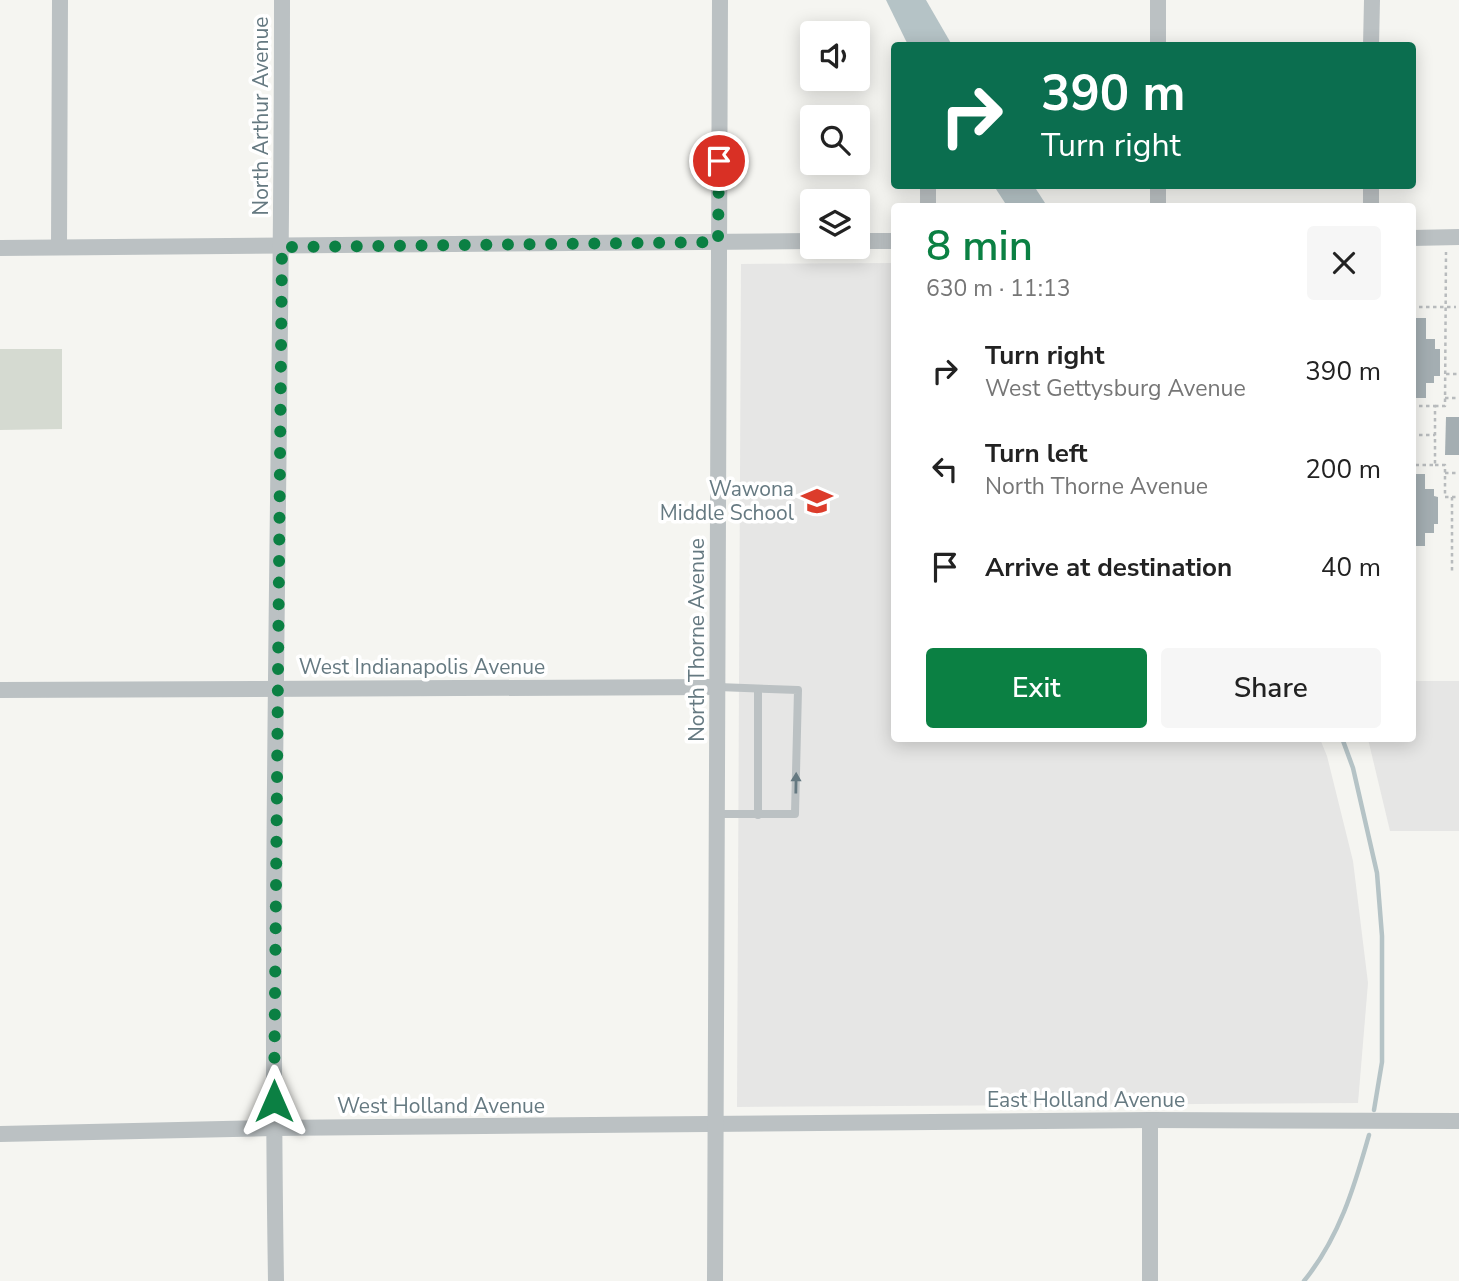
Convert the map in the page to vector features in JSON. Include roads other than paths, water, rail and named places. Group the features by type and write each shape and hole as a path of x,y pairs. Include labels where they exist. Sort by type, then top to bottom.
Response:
{"street":[{"path":"59,247 60,0"},
{"name":"North Arthur Avenue","path":"276,1281 273,1128 282,0"},
{"name":"North Thorne Avenue","path":"715,1281 720,0"},
{"path":"1158,0 1158,42"},
{"path":"1371,0 1371,42"},
{"path":"1416,238 1453,237"},
{"path":"0,248 800,241"},
{"path":"870,241 891,241"},
{"name":"West Indianapolis Avenue","path":"0,690 718,687"},
{"path":"1150,1120 1150,1281"},
{"name":"East Holland Avenue","path":"714,1125 1150,1120 1459,1121"},
{"name":"West Holland Avenue","path":"0,1133 714,1125"}],"lane":[{"path":"717,814 795,814 798,690 718,687"},
{"path":"758,689 758,815"}],"waterway":[{"path":"1343,742 1353,768 1377,873 1382,936 1382,1062 1374,1110"},
{"path":"1304,1281 1336,1230 1369,1135"}],"place":[{"name":"Wawona Middle School","path":"817,501"}]}
